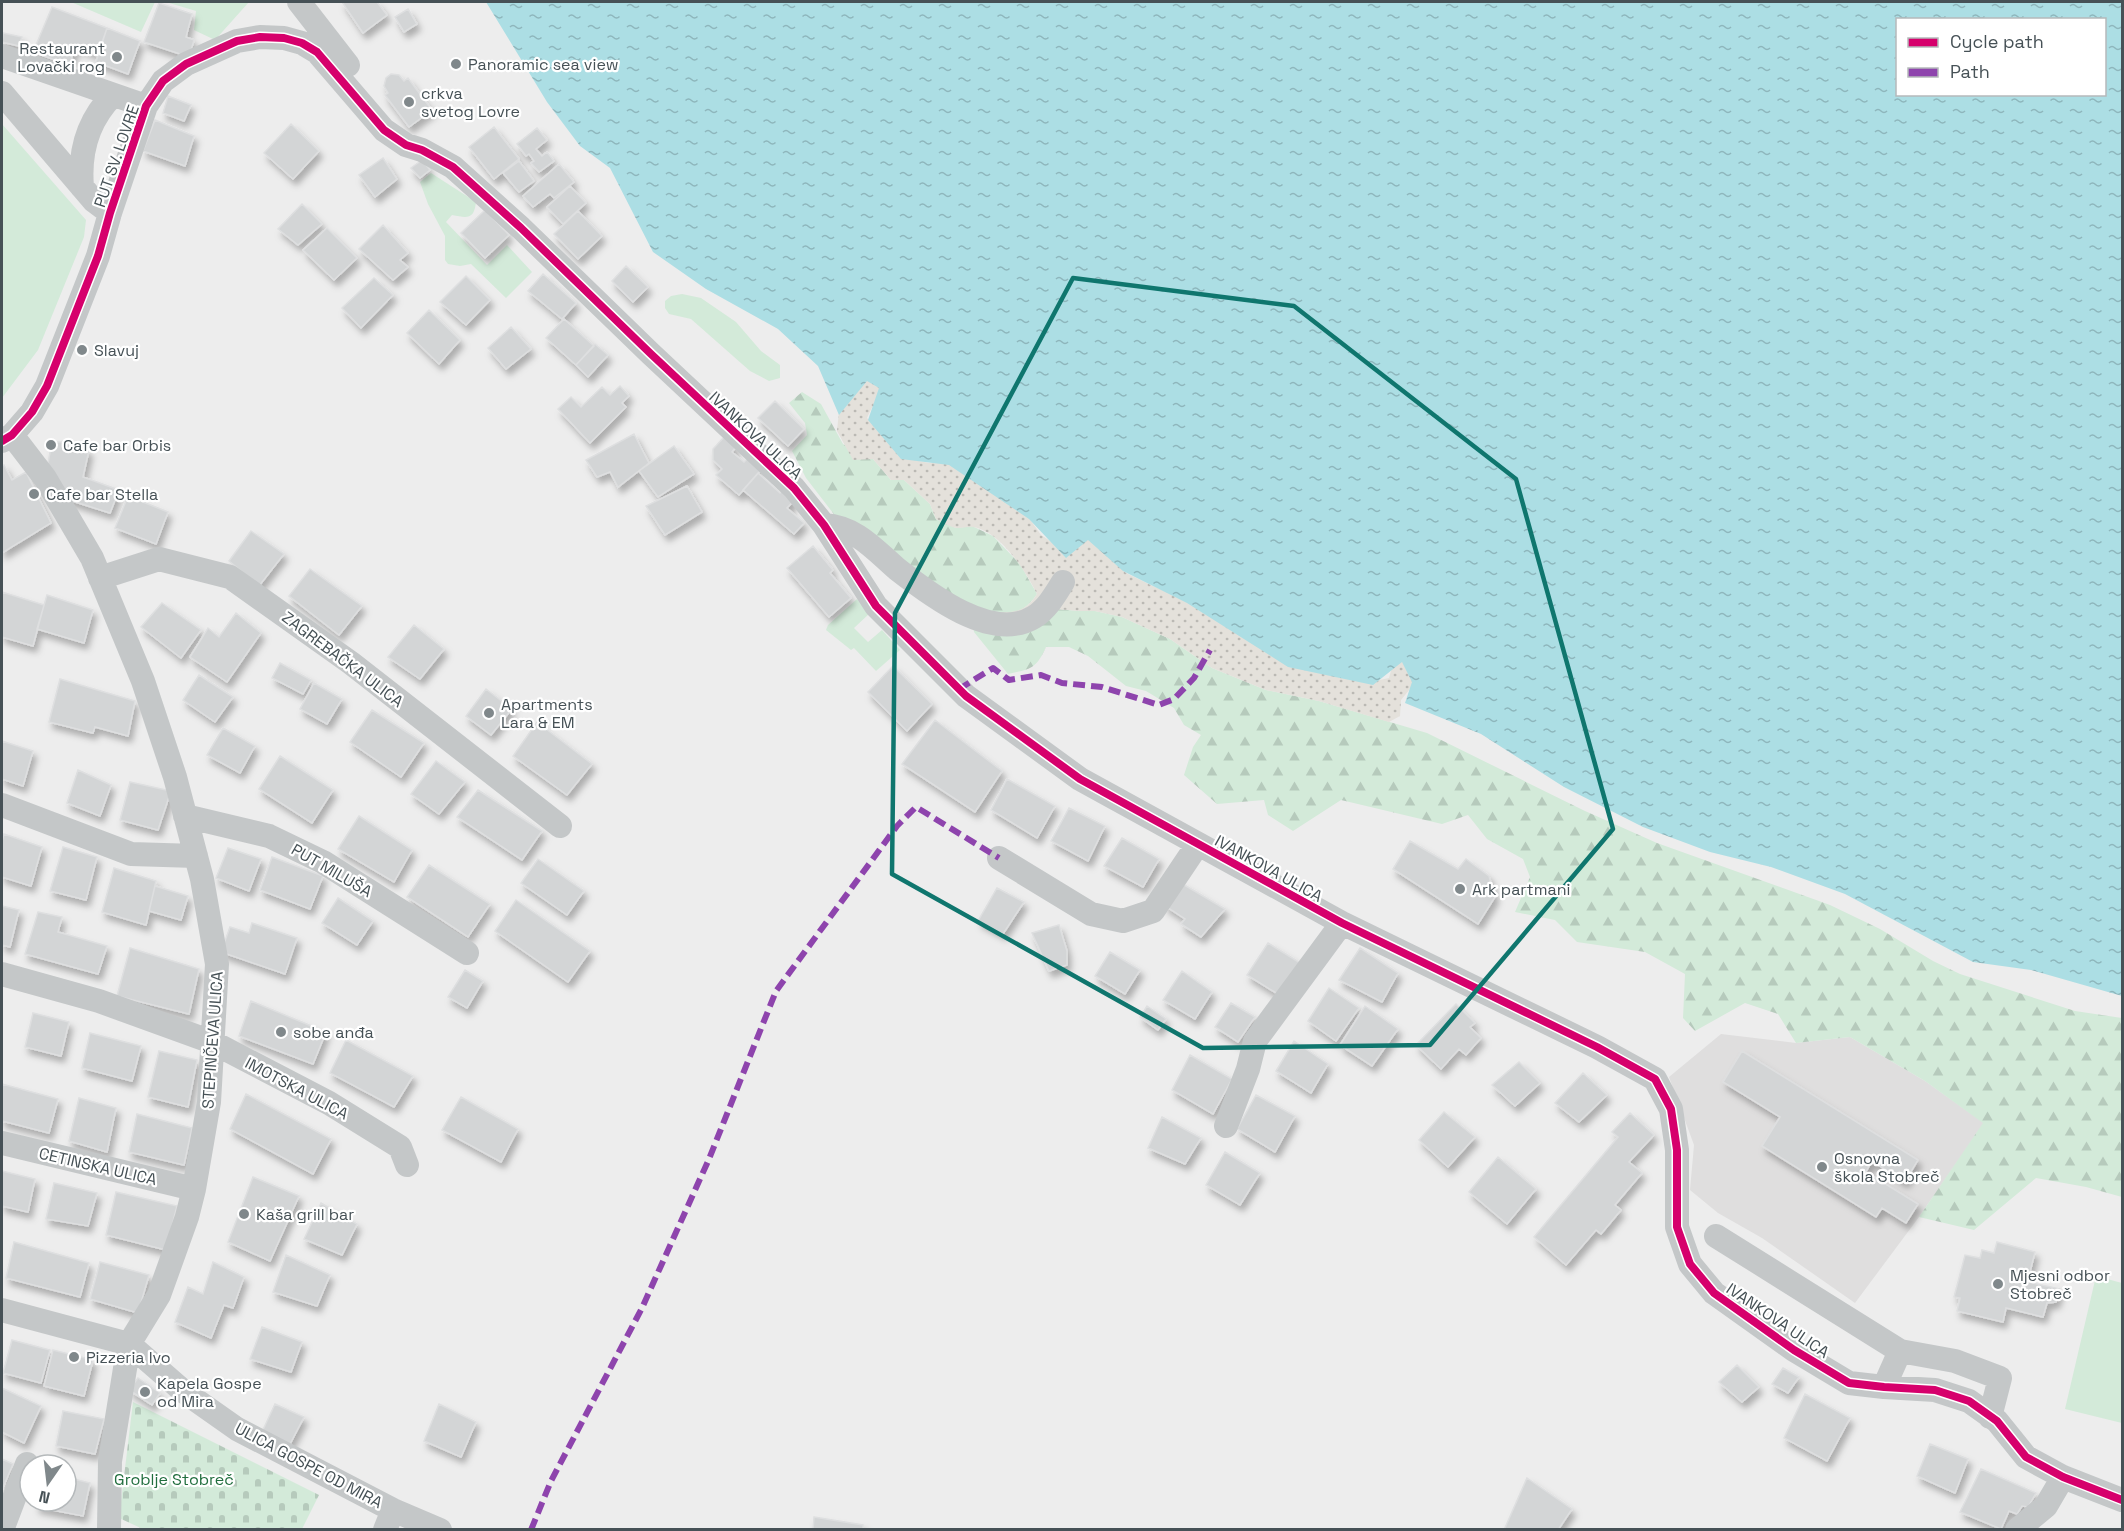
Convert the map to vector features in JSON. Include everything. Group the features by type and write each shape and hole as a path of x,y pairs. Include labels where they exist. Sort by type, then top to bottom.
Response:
{"street":[{"path":"299,2 377,102 385,116 384,130"},
{"name":"PUT SV. LOVRE","path":"7,438 32,412 47,386 98,256 146,106 162,81 186,64 237,41 284,38 302,43 317,52 384,130 406,146"},
{"path":"2,56 146,106"},
{"path":"2,93 94,201 110,213"},
{"path":"82,187 80,167 85,141 93,120 113,95"},
{"name":"IVANKOVA ULICA","path":"406,146 422,150 453,167 521,228 794,488 824,525 876,606 966,696 1080,779 1342,923 1597,1047 1655,1079 1671,1109 1677,1150 1677,1227 1690,1264 1714,1293 1794,1350 1850,1383 1935,1390 1969,1401 1997,1421 2026,1457 2063,1477 2122,1500"},
{"name":"STEPINČEVA ULICA","path":"7,438 45,478 92,558 143,681 196,856 217,964 209,1101 194,1189 187,1217 159,1295 129,1344 110,1461 109,1530"},
{"path":"824,525 840,526 864,540 899,570 938,598 969,617 986,622 1015,624 1031,619 1043,610 1063,582"},
{"name":"ZAGREBAČKA ULICA","path":"100,578 159,559 230,577 351,663 560,826"},
{"path":"2,805 131,855 196,856"},
{"name":"PUT MILUŠA","path":"185,816 269,836 323,862 466,953"},
{"path":"999,858 1091,914 1123,921 1153,911 1198,844"},
{"path":"1226,1126 1248,1069 1255,1041 1342,923"},
{"name":"IMOTSKA ULICA","path":"2,974 99,1001 212,1042 329,1103 400,1147 407,1165"},
{"name":"CETINSKA ULICA","path":"2,1143 194,1189"},
{"path":"1716,1236 1900,1351 1955,1361 2000,1378 1990,1417"},
{"path":"2,1310 129,1344"},
{"name":"ULICA GOSPE OD MIRA","path":"129,1344 183,1391 237,1429 389,1520 440,1530"},
{"path":"1884,1387 1900,1351"},
{"path":"2017,1530 2046,1506 2063,1477"},
{"path":"2,1530 18,1488"}],"highlighted area":[{"path":"1073,278 1294,306 1516,479 1613,829 1430,1045 1203,1048 892,874 895,613"}],"shaded area":[{"name":"Osnovna škola Stobreč","path":"1721,1034 1796,1043 1850,1037 1925,1081 1984,1123 1919,1217 1855,1303 1762,1238 1718,1213 1690,1190 1694,1145 1669,1077"}],"green space":[{"path":"71,2 155,2 141,32"},
{"path":"166,2 249,2 215,40 194,30 196,11"},
{"path":"2,124 86,220 84,237 38,350 2,398"},
{"path":"431,173 476,202 471,215 466,217 452,215 446,222 487,265 507,245 532,272 506,298 471,264 460,266 448,264 445,260 445,236 428,204 420,182"},
{"path":"682,294 701,298 736,322 761,351 780,365 780,378 769,381 750,371 691,319 669,314 665,308 665,301 671,296"},
{"path":"802,392 821,404 843,444 873,459 891,480 904,480 930,504 936,519 956,528 972,526 993,536 1020,564 1037,594 1021,610 988,625 1056,609 1095,611 1122,617 1170,639 1212,668 1266,690 1319,701 1427,733 1585,811 1657,843 1830,905 1880,929 1933,961 1960,974 2075,1011 2122,1018 2122,1197 2086,1187 2036,1178 1974,1230 1919,1217 1983,1123 1925,1081 1850,1037 1796,1043 1778,1014 1745,1003 1695,1031 1683,1018 1685,974 1645,952 1577,942 1555,920 1515,912 1530,877 1523,859 1487,839 1468,815 1442,824 1341,800 1293,831 1268,815 1264,800 1217,804 1184,775 1193,747 1201,735 1184,725 1174,708 1146,691 1126,686 1088,656 1069,647 1046,647 1032,667 1008,674 974,632 971,609 860,548 806,478 792,451 807,435 805,423 789,403"},
{"path":"857,599 870,613 854,628 868,642 882,630 900,650 876,671 854,648 851,650 826,630 828,625"},
{"path":"2096,1276 2122,1283 2122,1423 2065,1409"},
{"name":"Groblje Stobreč","path":"133,1402 319,1495 302,1529 143,1529 119,1518"}],"sand":[{"path":"875,378 882,386 867,418 900,453 914,460 929,463 947,461 1029,518 1041,535 1070,554 1076,543 1092,537 1126,573 1370,682 1389,678 1392,667 1403,661 1414,684 1401,700 1400,716 1389,722 1319,701 1266,690 1212,668 1170,639 1122,617 1095,611 1056,609 1047,616 984,613 1021,609 1037,594 1011,553 983,530 971,527 955,528 936,519 930,504 904,480 891,480 873,459 853,460 837,431 839,411 864,380"}],"water":[{"path":"486,2 2122,2 2122,996 2031,970 1973,962 1845,894 1771,867 1710,852 1643,827 1564,787 1481,734 1405,703 1412,682 1402,662 1373,685 1288,667 1187,603 1123,571 1088,540 1066,558 1029,519 949,465 901,459 868,420 879,388 867,381 839,415 818,366 778,329 706,289 653,252 610,168 580,146 547,102"}],"building":[{"path":"342,2 377,2 387,15 363,33"},
{"path":"159,3 192,14 186,37 194,40 189,57 144,42"},
{"path":"52,7 107,28 98,54 76,46 69,65 33,52"},
{"path":"408,9 417,24 404,32 395,17"},
{"path":"107,28 140,41 128,74 96,62"},
{"path":"3,33 22,37 19,46 2,42"},
{"name":"crkva svetog Lovre","path":"391,74 399,75 404,81 408,78 432,110 409,127 385,95 388,93 384,86 386,78"},
{"path":"168,96 191,105 184,121 163,113"},
{"path":"155,120 194,136 185,166 143,151"},
{"path":"291,124 319,151 293,179 264,153"},
{"path":"494,127 519,159 494,179 469,147"},
{"path":"537,128 547,140 536,149 542,156 547,152 554,161 539,172 531,163 534,161 529,154 526,156 517,144"},
{"path":"383,158 397,179 375,197 359,175"},
{"path":"422,160 430,170 420,178 411,168"},
{"path":"519,161 534,181 519,192 503,173"},
{"path":"559,164 574,182 554,198 550,194 533,207 523,196"},
{"path":"570,186 586,203 563,224 547,207"},
{"path":"302,204 322,224 298,245 278,229"},
{"path":"485,210 509,235 485,258 461,233"},
{"path":"578,211 602,236 578,259 554,234"},
{"path":"383,225 408,253 400,260 408,267 393,280 359,249"},
{"path":"327,228 357,258 334,280 303,250"},
{"path":"626,266 648,287 633,302 612,281"},
{"path":"543,274 576,303 562,319 528,291"},
{"path":"466,276 490,300 466,325 440,302"},
{"path":"374,278 393,295 361,328 342,308"},
{"path":"429,310 460,340 439,364 407,333"},
{"path":"564,319 594,346 576,365 546,338"},
{"path":"511,327 531,349 506,369 488,348"},
{"path":"595,344 608,355 588,377 576,365"},
{"path":"620,386 629,396 622,403 626,407 590,443 558,409 571,397 581,407 602,387 610,395"},
{"path":"775,401 804,429 788,446 758,418"},
{"path":"634,434 649,463 618,487 610,472 597,477 586,460"},
{"path":"724,437 736,447 732,452 744,462 748,458 761,470 739,495 716,475 722,469 713,460 713,449"},
{"path":"52,442 61,442 89,450 83,477 119,490 110,513 66,499 47,468"},
{"path":"674,446 694,474 658,497 639,471"},
{"path":"4,465 12,480 26,472 51,523 2,553 2,466"},
{"path":"758,473 780,493 783,489 795,500 787,508 804,523 794,534 743,490"},
{"path":"687,486 702,512 665,535 646,506"},
{"path":"128,496 168,512 156,544 115,528"},
{"path":"251,531 284,554 259,586 229,561"},
{"path":"813,546 833,570 830,573 851,598 829,617 787,568"},
{"path":"310,569 362,606 339,635 289,596"},
{"path":"2,592 44,605 33,646 2,637"},
{"path":"47,595 93,610 84,643 37,629"},
{"path":"162,603 201,630 181,658 141,627"},
{"path":"236,613 261,633 227,682 190,657 208,628 219,637"},
{"path":"414,625 444,649 420,679 388,657"},
{"path":"280,663 311,680 303,694 272,678"},
{"path":"893,666 932,704 907,731 868,692"},
{"path":"199,675 233,697 215,722 183,700"},
{"path":"60,679 135,701 128,736 95,727 93,733 49,722"},
{"path":"314,683 342,699 327,724 300,709"},
{"name":"Apartments Lara & EM","path":"486,689 512,709 491,735 466,716"},
{"path":"372,710 424,743 401,777 350,742"},
{"path":"935,720 1002,771 975,812 902,764"},
{"path":"537,722 592,764 567,795 513,756"},
{"path":"223,728 255,746 240,773 207,755"},
{"path":"2,741 33,751 23,786 2,779"},
{"path":"280,756 333,790 312,823 259,789"},
{"path":"436,761 465,782 439,814 411,794"},
{"path":"78,770 111,785 100,816 67,803"},
{"path":"1007,779 1055,806 1037,838 991,810"},
{"path":"130,782 171,791 158,830 120,820"},
{"path":"478,790 542,831 522,860 457,817"},
{"path":"1069,808 1105,826 1088,861 1051,841"},
{"path":"359,816 412,850 394,882 338,849"},
{"path":"4,834 42,847 31,886 2,877"},
{"path":"1122,838 1159,859 1143,887 1104,866"},
{"path":"1410,841 1458,869 1466,859 1489,876 1495,897 1478,924 1393,869"},
{"path":"63,847 97,857 86,900 50,891"},
{"path":"228,848 261,859 249,891 216,878"},
{"path":"272,857 323,876 310,909 260,890"},
{"path":"538,859 584,891 567,915 521,883"},
{"path":"429,865 490,904 468,937 407,897"},
{"path":"114,868 156,881 146,925 102,912"},
{"path":"1181,883 1225,909 1201,937 1181,924 1185,919 1164,905"},
{"path":"155,886 188,896 181,920 149,911"},
{"path":"997,888 1024,902 1003,934 978,921"},
{"path":"338,898 373,921 357,945 322,923"},
{"path":"516,900 590,951 568,982 495,931"},
{"path":"2,906 19,910 10,947 2,945"},
{"path":"38,912 62,917 58,932 107,946 98,974 25,954"},
{"path":"252,923 297,938 285,974 221,952 230,927 249,933"},
{"path":"1059,925 1067,951 1067,965 1049,971 1032,933"},
{"path":"1268,943 1302,964 1281,996 1247,975"},
{"path":"130,948 199,969 189,1014 117,996"},
{"path":"1360,948 1398,973 1382,1002 1339,980"},
{"path":"1110,952 1140,970 1125,994 1095,976"},
{"path":"465,970 483,981 467,1008 448,997"},
{"path":"1182,971 1212,992 1195,1019 1163,1000"},
{"path":"1329,988 1359,1008 1336,1041 1308,1021"},
{"path":"251,1001 326,1032 313,1064 239,1036"},
{"path":"1231,1003 1255,1017 1238,1042 1215,1027"},
{"path":"1456,1004 1475,1023 1470,1027 1481,1038 1466,1055 1459,1049 1441,1069 1416,1045"},
{"path":"1147,1006 1166,1019 1158,1030 1140,1017"},
{"path":"1365,1006 1398,1029 1372,1066 1340,1045"},
{"path":"33,1013 69,1022 61,1056 25,1047"},
{"path":"90,1033 141,1046 132,1081 82,1068"},
{"path":"346,1040 413,1076 394,1107 330,1073"},
{"path":"1294,1041 1328,1064 1311,1093 1276,1071"},
{"path":"159,1051 197,1060 188,1107 148,1097"},
{"name":"Osnovna škola Stobreč","path":"1742,1051 1918,1160 1905,1182 1872,1161 1866,1172 1918,1204 1906,1223 1882,1208 1876,1217 1762,1146 1780,1117 1723,1082"},
{"path":"1190,1055 1232,1079 1213,1114 1172,1090"},
{"path":"1519,1062 1540,1083 1515,1106 1492,1085"},
{"path":"1583,1073 1607,1095 1579,1122 1555,1103"},
{"path":"2,1084 58,1099 49,1133 2,1121"},
{"path":"246,1094 331,1139 313,1174 230,1129"},
{"path":"1256,1095 1295,1116 1275,1152 1237,1129"},
{"path":"461,1097 518,1129 501,1162 442,1130"},
{"path":"79,1098 116,1108 107,1152 69,1141"},
{"path":"1444,1112 1475,1137 1448,1167 1419,1140"},
{"path":"1630,1113 1654,1135 1629,1162 1642,1173 1615,1205 1621,1210 1601,1234 1596,1230 1566,1265 1534,1237 1618,1137 1612,1132"},
{"path":"137,1114 192,1128 184,1165 129,1152"},
{"path":"1162,1117 1201,1138 1185,1164 1148,1148"},
{"path":"1225,1152 1260,1173 1240,1205 1206,1185"},
{"path":"1498,1157 1536,1189 1507,1224 1469,1192"},
{"path":"2,1171 35,1179 28,1212 2,1206"},
{"path":"253,1177 299,1196 270,1261 228,1242"},
{"path":"54,1183 97,1193 88,1226 46,1219"},
{"path":"116,1192 177,1206 166,1250 106,1235"},
{"path":"321,1203 357,1224 342,1255 304,1239"},
{"path":"14,1242 89,1263 80,1297 6,1278"},
{"name":"Mjesni odbor Stobreč","path":"1997,1242 2035,1252 2030,1272 2021,1270 2019,1280 2060,1289 2056,1302 2047,1303 2043,1317 2006,1308 2003,1322 1957,1311 1960,1298 1954,1297 1965,1255 1980,1258 1982,1250 1994,1253"},
{"path":"286,1255 330,1275 317,1306 273,1292"},
{"path":"100,1262 149,1275 138,1313 90,1299"},
{"path":"213,1262 244,1277 233,1308 224,1305 211,1338 175,1322 188,1287 203,1294"},
{"path":"262,1327 302,1342 291,1372 250,1359"},
{"path":"12,1340 50,1350 41,1383 3,1373"},
{"path":"53,1350 93,1360 84,1396 44,1386"},
{"path":"1737,1365 1759,1387 1742,1402 1719,1382"},
{"path":"1783,1368 1799,1377 1788,1393 1772,1384"},
{"name":"Kapela Gospe od Mira","path":"138,1378 160,1393 152,1405 129,1390"},
{"path":"2,1388 41,1406 24,1443 2,1432"},
{"path":"1805,1394 1850,1418 1827,1461 1784,1438"},
{"path":"275,1404 304,1417 290,1444 261,1434"},
{"path":"439,1404 476,1422 461,1457 424,1441"},
{"path":"63,1411 104,1419 95,1454 56,1446"},
{"path":"1930,1444 1968,1459 1955,1493 1917,1476"},
{"path":"2,1459 13,1464 2,1490"},
{"path":"1981,1469 2036,1493 2028,1507 2022,1506 2017,1514 2009,1511 2001,1529 1960,1512"},
{"path":"1527,1478 1572,1509 1558,1530 1504,1530"},
{"path":"78,1480 90,1483 83,1516 67,1513 78,1513"},
{"path":"814,1517 863,1525 863,1530 813,1530"}],"marked path":[{"path":"959,689 993,668 1009,680 1041,675 1062,683 1102,687 1159,705 1174,699 1194,678 1210,650"},
{"path":"531,1530 551,1481 642,1308 709,1159 776,991 897,826 916,807 999,858"}],"cycle path":[{"path":"2,441 12,435 32,412 47,386 98,256 146,106 163,81 186,64 237,41 260,37 284,38 302,43 317,52 384,130 406,145 422,150 453,167 521,228 794,488 824,525 876,606 966,696 1080,779 1342,923 1597,1047 1655,1079 1671,1109 1677,1150 1677,1227 1690,1264 1714,1293 1794,1350 1849,1383 1935,1390 1969,1401 1997,1421 2026,1457 2063,1477 2122,1500"}],"place":[{"name":"Restaurant Lovački rog","path":"117,57"},
{"name":"Panoramic sea view","path":"456,64"},
{"name":"crkva svetog Lovre","path":"409,102"},
{"name":"Slavuj","path":"82,350"},
{"name":"Cafe bar Orbis","path":"51,445"},
{"name":"Cafe bar Stella","path":"34,494"},
{"name":"Apartments Lara & EM","path":"489,713"},
{"name":"Ark partmani","path":"1460,889"},
{"name":"sobe anđa","path":"281,1032"},
{"name":"Osnovna škola Stobreč","path":"1822,1167"},
{"name":"Kaša grill bar","path":"244,1214"},
{"name":"Mjesni odbor Stobreč","path":"1998,1284"},
{"name":"Pizzeria Ivo","path":"74,1357"},
{"name":"Kapela Gospe od Mira","path":"145,1392"}]}
